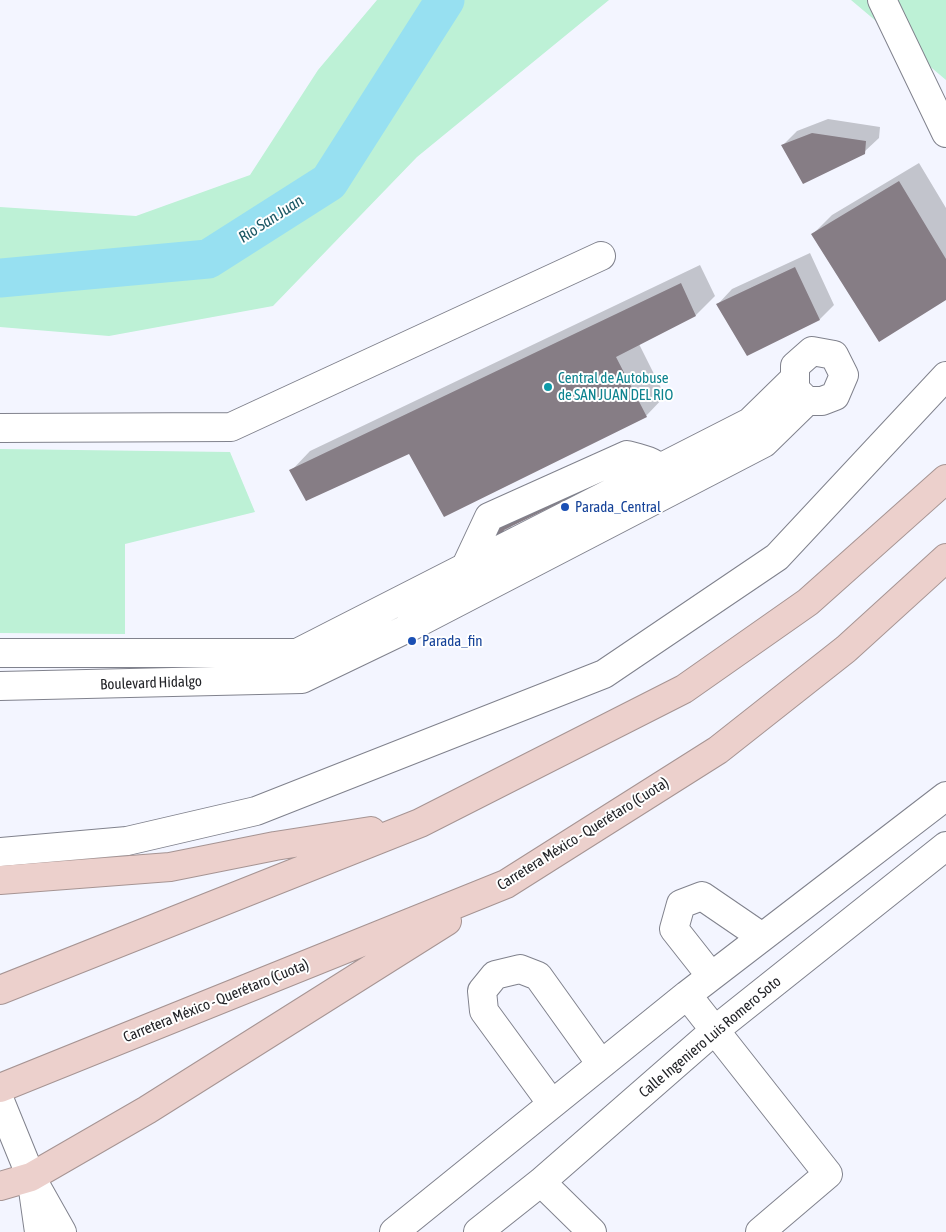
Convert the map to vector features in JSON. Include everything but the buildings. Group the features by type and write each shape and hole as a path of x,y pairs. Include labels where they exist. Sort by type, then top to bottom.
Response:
{"highway":[{"path":"0,990 420,823 684,689 808,602 946,479"},
{"name":"Carretera México - Querétaro (Cuota)","path":"0,1088 506,884 718,750 846,649 946,558"},
{"path":"0,880 170,867 275,846 420,823"},
{"path":"0,1186 31,1176 147,1110 506,884"}],"street":[{"path":"882,0 946,132"},
{"path":"0,428 231,427 601,256"},
{"path":"0,852 127,841 256,811 604,674 777,557 946,376"},
{"path":"300,666 466,566 603,497 669,478 764,443 800,390"},
{"path":"470,596 466,566 489,518 627,455 646,460 669,478"},
{"path":"300,666 470,596 614,521 669,478"},
{"path":"603,497 614,521"},
{"path":"85,653 86,685"},
{"name":"Boulevard Hidalgo","path":"0,654 85,653 300,666"},
{"name":"Boulevard Hidalgo","path":"0,686 86,685 300,666"},
{"path":"394,1232 711,976 946,796"},
{"name":"Calle Ingeniero Luis Romero Soto","path":"478,1232 541,1182 715,1030 946,846"},
{"path":"711,976 674,929 681,904 702,896 762,937"},
{"path":"552,1104 484,1011 482,990 495,975 520,969 538,976 602,1064"},
{"path":"687,995 828,1174 760,1232"},
{"path":"0,1101 31,1176 62,1232"},
{"path":"31,1176 39,1232"},
{"path":"541,1182 592,1232"}],"green space":[{"path":"377,0 609,0 417,157 273,306 109,336 0,327 0,207 136,216 250,175 318,70"},
{"path":"851,0 946,0 946,80"},
{"path":"0,449 230,452 255,512 125,544 125,634 0,633"}],"waterway":[{"name":"Rio San Juan","path":"0,278 208,259 329,182 445,0"}],"place":[{"name":"Central de Autobuse de SAN JUAN DEL RIO","path":"548,387"},
{"name":"Parada_Central","path":"565,507"},
{"name":"Parada_fin","path":"412,641"}]}
